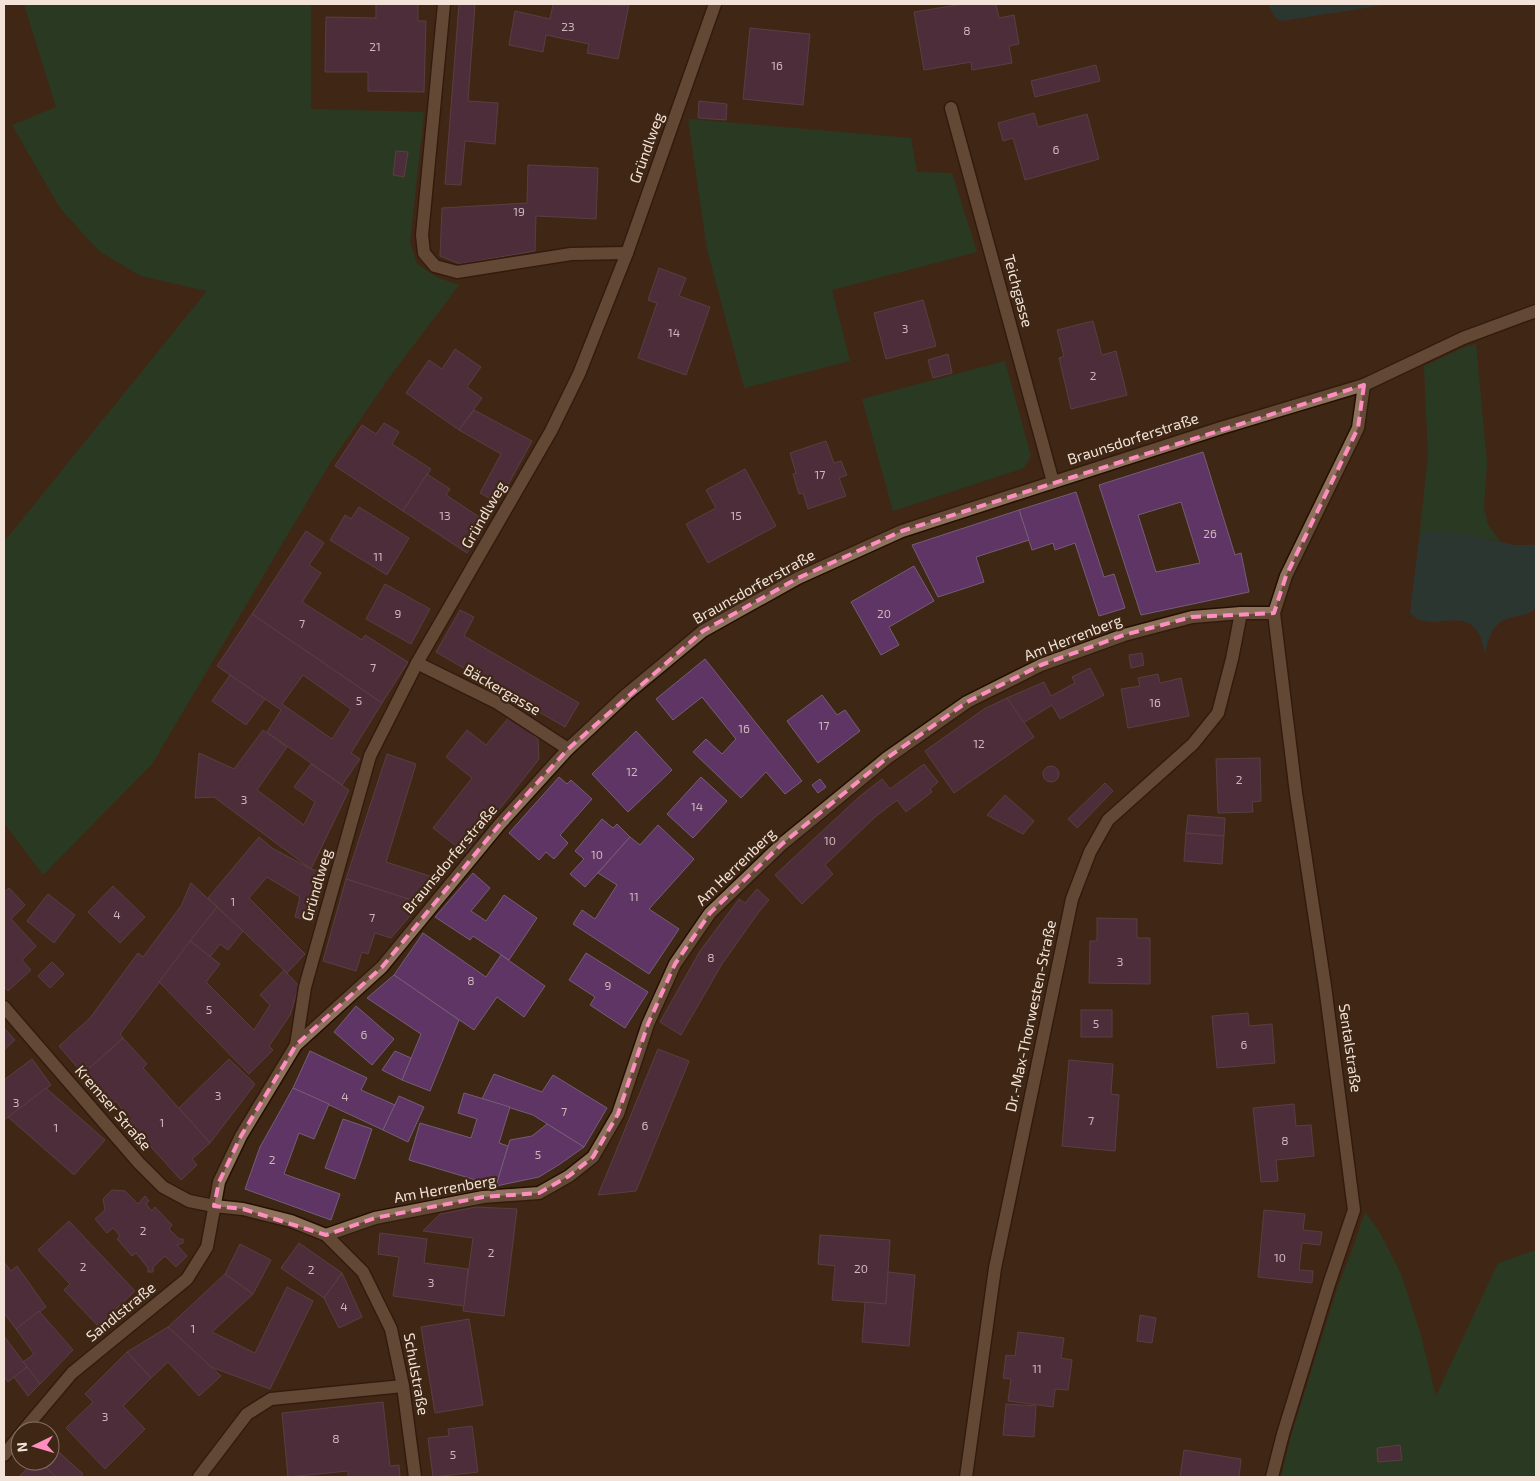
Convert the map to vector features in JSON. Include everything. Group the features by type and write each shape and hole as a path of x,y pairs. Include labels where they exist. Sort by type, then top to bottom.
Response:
{"street":[{"path":"444,4 422,235 424,253 436,266 457,272 571,254 627,253"},
{"name":"Gründlweg","path":"296,1044 305,987 370,756 417,663 551,432 579,374 627,253 715,4"},
{"name":"Teichgasse","path":"951,108 1052,482"},
{"name":"Braunsdorferstraße","path":"214,1206 219,1182 241,1136 296,1044 382,967 500,824 568,750 627,694 703,631 798,578 902,531 1221,428 1364,385 1463,338 1536,311"},
{"path":"1274,613 1286,576 1358,428 1364,385"},
{"name":"Am Herrenberg","path":"326,1235 375,1218 473,1198 539,1193 569,1176 592,1158 618,1114 648,1024 675,964 710,913 782,844 888,758 967,702 1041,665 1124,634 1192,617 1240,613 1274,613"},
{"name":"Dr.-Max-Thorwesten-Straße","path":"966,1477 995,1268 1072,899 1090,852 1108,820 1194,744 1218,713 1232,659 1240,613"},
{"name":"Sentalstraße","path":"1272,1477 1283,1434 1329,1284 1354,1210 1326,996 1296,793 1274,613"},
{"name":"Bäckergasse","path":"417,663 496,702 568,750"},
{"name":"Kremser Straße","path":"4,1007 139,1163 164,1187 190,1201 214,1206"},
{"name":"Schulstraße","path":"214,1206 243,1209 291,1221 326,1235 363,1272 392,1329 403,1386 415,1477"},
{"name":"Sandlstraße","path":"31,1421 72,1373 187,1279 207,1247 214,1206"},
{"path":"199,1477 247,1414 270,1399 403,1386"}],"highlighted area":[{"path":"1364,385 1358,428 1286,576 1274,613 1192,617 1124,635 1041,665 967,702 887,758 782,844 710,913 675,964 648,1024 618,1114 593,1157 569,1176 539,1193 483,1197 375,1218 326,1235 243,1209 214,1206 219,1182 241,1136 296,1045 382,967 500,824 568,749 703,631 798,578 902,531"}],"green space":[{"path":"24,4 311,4 311,109 424,112 410,242 417,264 436,277 459,285 391,375 330,463 152,764 43,875 4,823 4,542 207,291 141,276 99,251 60,208 12,125 56,107"},
{"path":"688,119 911,138 917,172 952,173 977,252 832,290 850,361 744,388 707,249"},
{"path":"1476,344 1487,463 1484,508 1488,525 1500,541 1472,535 1424,534 1419,540 1428,455 1424,366 1465,347"},
{"path":"1005,361 1031,456 1024,468 893,511 862,399"},
{"path":"1365,1212 1379,1231 1401,1274 1420,1332 1436,1396 1498,1263 1536,1250 1536,1477 1281,1477 1291,1436 1338,1286"}],"water":[{"path":"1268,4 1391,4 1281,21 1274,16"},
{"path":"1430,531 1472,535 1514,545 1536,545 1536,609 1506,619 1496,626 1490,635 1485,653 1479,634 1467,622 1452,620 1428,622 1420,620 1410,613 1419,540"}],"building":[{"path":"376,4 418,4 418,21 426,21 424,92 368,91 368,72 325,72 326,17 376,18"},
{"path":"459,4 475,4 468,101 498,103 495,144 465,141 461,185 445,184"},
{"path":"553,4 629,5 618,59 587,53 589,44 546,35 543,52 509,45 515,11 550,19"},
{"path":"964,4 996,4 999,18 1014,15 1019,44 1009,46 1012,63 972,70 971,62 924,70 914,12"},
{"path":"750,28 810,34 803,105 743,99"},
{"path":"1096,65 1100,81 1035,97 1031,81"},
{"path":"699,101 727,104 726,120 698,118"},
{"path":"1034,113 1038,127 1087,114 1099,159 1025,180 1013,138 1003,141 998,123"},
{"path":"396,151 408,152 404,177 393,175"},
{"path":"528,165 598,168 596,219 536,216 535,251 460,264 440,256 442,208 527,203"},
{"path":"659,268 686,278 679,296 710,307 686,375 638,358 657,303 648,300"},
{"path":"923,300 936,346 886,359 874,313"},
{"path":"1093,321 1102,355 1116,351 1127,395 1071,409 1059,358 1064,356 1057,330"},
{"path":"455,349 481,367 467,387 482,398 459,430 406,393 429,360 442,369"},
{"path":"948,354 952,373 933,378 928,360"},
{"path":"474,410 532,441 498,503 480,493 501,454 459,430"},
{"path":"384,423 399,432 392,444 431,469 403,511 335,466 362,425 376,434"},
{"path":"826,441 834,463 841,461 847,475 839,478 846,496 808,509 803,493 799,494 793,474 796,473 790,453"},
{"path":"1203,452 1235,555 1241,553 1249,592 1141,615 1099,485","holes":["1181,502 1200,563 1156,572 1138,515"]},
{"path":"745,469 776,526 708,563 686,524 716,508 706,490"},
{"path":"427,474 450,489 446,495 487,522 467,553 403,511"},
{"path":"1076,492 1104,577 1114,574 1125,608 1099,616 1075,543 1055,550 1053,543 1032,550 1019,510"},
{"path":"359,507 409,538 387,575 330,540 345,515 351,519"},
{"path":"1019,510 1029,540 976,557 984,582 938,597 912,545"},
{"path":"306,531 324,543 309,565 321,573 302,602 362,640 365,635 408,662 382,703 252,614"},
{"path":"914,566 934,601 889,627 899,645 881,655 851,602"},
{"path":"385,584 430,609 411,644 366,619"},
{"path":"460,610 474,617 464,636 579,703 565,727 436,652"},
{"path":"252,614 382,703 351,753 360,759 342,785 267,732 281,710 217,666","holes":["303,675 351,709 332,739 282,704"]},
{"path":"1142,653 1144,665 1131,668 1129,655"},
{"path":"705,659 802,781 785,794 766,772 741,798 693,752 706,739 722,754 736,739 702,697 673,720 656,699"},
{"path":"1090,668 1104,695 1060,719 1052,705 1023,723 1007,698 1044,682 1051,696 1075,683 1072,677"},
{"path":"1158,674 1160,683 1181,678 1189,716 1128,728 1121,689 1140,686 1138,678"},
{"path":"230,675 265,699 246,725 212,701"},
{"path":"822,695 837,715 845,710 860,731 818,763 787,721"},
{"path":"1007,698 1034,737 954,793 925,751 984,709"},
{"path":"510,716 538,739 539,759 465,853 433,828 472,778 446,757 467,730 486,745"},
{"path":"263,730 287,747 257,790 304,825 315,802 294,787 311,764 349,790 311,869 214,797 195,798 199,753 234,769"},
{"path":"636,731 672,770 628,812 592,774"},
{"path":"387,754 416,764 386,862 439,879 421,903 346,879"},
{"path":"1260,758 1261,801 1252,802 1253,812 1218,813 1216,759"},
{"path":"924,764 938,782 930,789 932,792 906,812 897,800 875,817 825,865 833,874 802,904 775,875 859,797 882,779 890,789"},
{"path":"1051,766 1057,768 1059,774 1057,780 1051,782 1045,780 1043,774 1045,768"},
{"path":"559,777 567,784 571,780 592,799 560,835 568,843 554,859 546,852 539,860 509,833"},
{"path":"701,777 727,801 693,838 667,814"},
{"path":"820,779 826,787 818,793 812,785"},
{"path":"1105,783 1113,791 1077,828 1068,819"},
{"path":"1005,795 1034,821 1023,834 987,815"},
{"path":"1188,815 1225,818 1224,836 1186,833"},
{"path":"602,819 613,828 617,824 630,837 585,887 570,874 584,859 575,851"},
{"path":"658,825 694,859 649,909 679,929 649,974 573,924 582,910 595,919 617,885 598,873 630,837 640,845"},
{"path":"1186,833 1224,836 1222,864 1184,861"},
{"path":"259,837 272,848 311,869 326,873 313,922 295,917 300,897 267,877 249,898 305,954 287,973 208,898"},
{"path":"473,873 490,888 471,911 486,921 504,895 537,918 509,960 473,936 470,940 435,917"},
{"path":"346,879 421,903 391,938 375,933 368,954 362,952 356,971 323,961"},
{"path":"191,883 217,907 120,1034 123,1038 83,1074 59,1046 90,1018 138,953 143,957 181,906"},
{"path":"113,886 145,917 120,943 88,912"},
{"path":"9,888 25,905 11,919 36,946 22,960 31,970 8,991 4,987 4,892"},
{"path":"757,889 769,900 722,964 681,1035 660,1022 700,951 739,899 745,903"},
{"path":"48,894 75,915 54,943 27,921"},
{"path":"217,907 243,931 228,950 220,944 210,957 190,941"},
{"path":"1097,918 1137,919 1137,938 1150,938 1150,984 1089,983 1090,941 1097,941"},
{"path":"423,933 486,977 501,955 545,986 524,1017 497,997 474,1030 394,975"},
{"path":"190,941 220,964 206,982 254,1030 270,1005 260,995 284,970 299,986 290,1015 269,1046 273,1050 249,1074 159,982"},
{"path":"586,953 648,992 625,1028 590,1005 595,997 569,980"},
{"path":"52,962 64,974 50,988 38,976"},
{"path":"394,975 459,1020 430,1091 402,1080 421,1034 367,998"},
{"path":"356,1006 394,1039 372,1065 334,1032"},
{"path":"1081,1010 1112,1010 1112,1037 1081,1037"},
{"path":"1248,1013 1249,1026 1272,1024 1275,1063 1217,1068 1212,1016"},
{"path":"4,1028 15,1040 4,1050"},
{"path":"123,1038 147,1064 143,1068 210,1143 192,1159 197,1165 181,1180 143,1138 116,1101 112,1105 83,1074"},
{"path":"658,1049 689,1061 636,1191 598,1195"},
{"path":"310,1051 367,1078 361,1090 395,1105 383,1130 293,1088"},
{"path":"395,1051 411,1058 402,1080 382,1070"},
{"path":"32,1059 51,1085 4,1120 4,1080"},
{"path":"229,1059 255,1084 210,1143 179,1108"},
{"path":"1069,1060 1113,1064 1111,1094 1119,1095 1115,1151 1062,1146"},
{"path":"494,1074 542,1092 553,1075 607,1108 584,1147 533,1115 482,1099"},
{"path":"46,1088 105,1140 74,1175 8,1117"},
{"path":"293,1088 329,1104 314,1139 299,1133 284,1174 340,1194 331,1220 245,1189 260,1147"},
{"path":"464,1093 510,1107 499,1143 508,1146 496,1186 409,1160 420,1123 471,1138 477,1119 458,1113"},
{"path":"399,1096 424,1107 408,1142 383,1130"},
{"path":"1294,1104 1296,1126 1311,1125 1314,1156 1276,1160 1278,1181 1261,1182 1253,1108"},
{"path":"343,1119 372,1129 355,1179 325,1168"},
{"path":"547,1124 584,1147 539,1177 496,1186 510,1140 532,1136"},
{"path":"112,1190 125,1191 138,1204 145,1196 149,1201 146,1204 152,1211 155,1207 172,1225 169,1229 179,1239 183,1239 183,1243 177,1245 187,1256 176,1267 165,1256 153,1267 153,1272 148,1272 148,1268 136,1253 132,1256 117,1239 120,1236 113,1228 107,1233 95,1219 105,1210 103,1199"},
{"path":"476,1207 517,1209 504,1316 463,1311 473,1238 423,1231 440,1214"},
{"path":"1264,1210 1305,1214 1303,1230 1322,1232 1320,1245 1302,1243 1299,1270 1313,1271 1312,1283 1258,1277"},
{"path":"69,1221 135,1291 98,1326 64,1290 70,1284 38,1250"},
{"path":"380,1233 427,1239 424,1263 468,1269 464,1306 393,1296 399,1257 378,1254"},
{"path":"820,1235 890,1240 886,1304 832,1300 835,1266 818,1264"},
{"path":"299,1243 342,1273 324,1298 281,1268"},
{"path":"240,1244 271,1260 253,1294 225,1274"},
{"path":"4,1262 11,1271 17,1266 46,1307 16,1329 4,1313"},
{"path":"888,1272 915,1275 909,1346 862,1342 865,1302 886,1304"},
{"path":"342,1273 362,1317 339,1328 324,1298"},
{"path":"225,1274 253,1294 212,1332 255,1353 287,1287 313,1301 270,1389 211,1367 168,1327"},
{"path":"39,1311 73,1350 40,1384 23,1362 34,1354 16,1329"},
{"path":"1140,1315 1156,1318 1152,1343 1137,1341"},
{"path":"469,1319 483,1405 435,1413 421,1327"},
{"path":"168,1327 221,1376 199,1396 168,1362 151,1378 127,1352"},
{"path":"1018,1332 1064,1338 1061,1358 1072,1360 1068,1390 1055,1389 1053,1407 1008,1401 1011,1379 1003,1378 1006,1355 1015,1356"},
{"path":"4,1336 27,1367 8,1382 4,1376"},
{"path":"127,1352 151,1378 123,1406 145,1429 105,1469 66,1428 93,1402 85,1394"},
{"path":"27,1367 40,1384 28,1396 14,1377"},
{"path":"383,1402 390,1466 399,1465 400,1477 348,1477 348,1471 288,1477 282,1413"},
{"path":"1006,1404 1036,1406 1034,1437 1003,1435"},
{"path":"472,1426 478,1472 433,1477 428,1438 449,1436 448,1429"},
{"path":"1400,1445 1402,1460 1378,1462 1377,1448"},
{"path":"1184,1450 1241,1459 1239,1477 1180,1477"},
{"path":"60,1453 83,1474 80,1477 56,1477 50,1471 60,1471"},
{"path":"25,1471 50,1471 56,1477 19,1477"}]}
